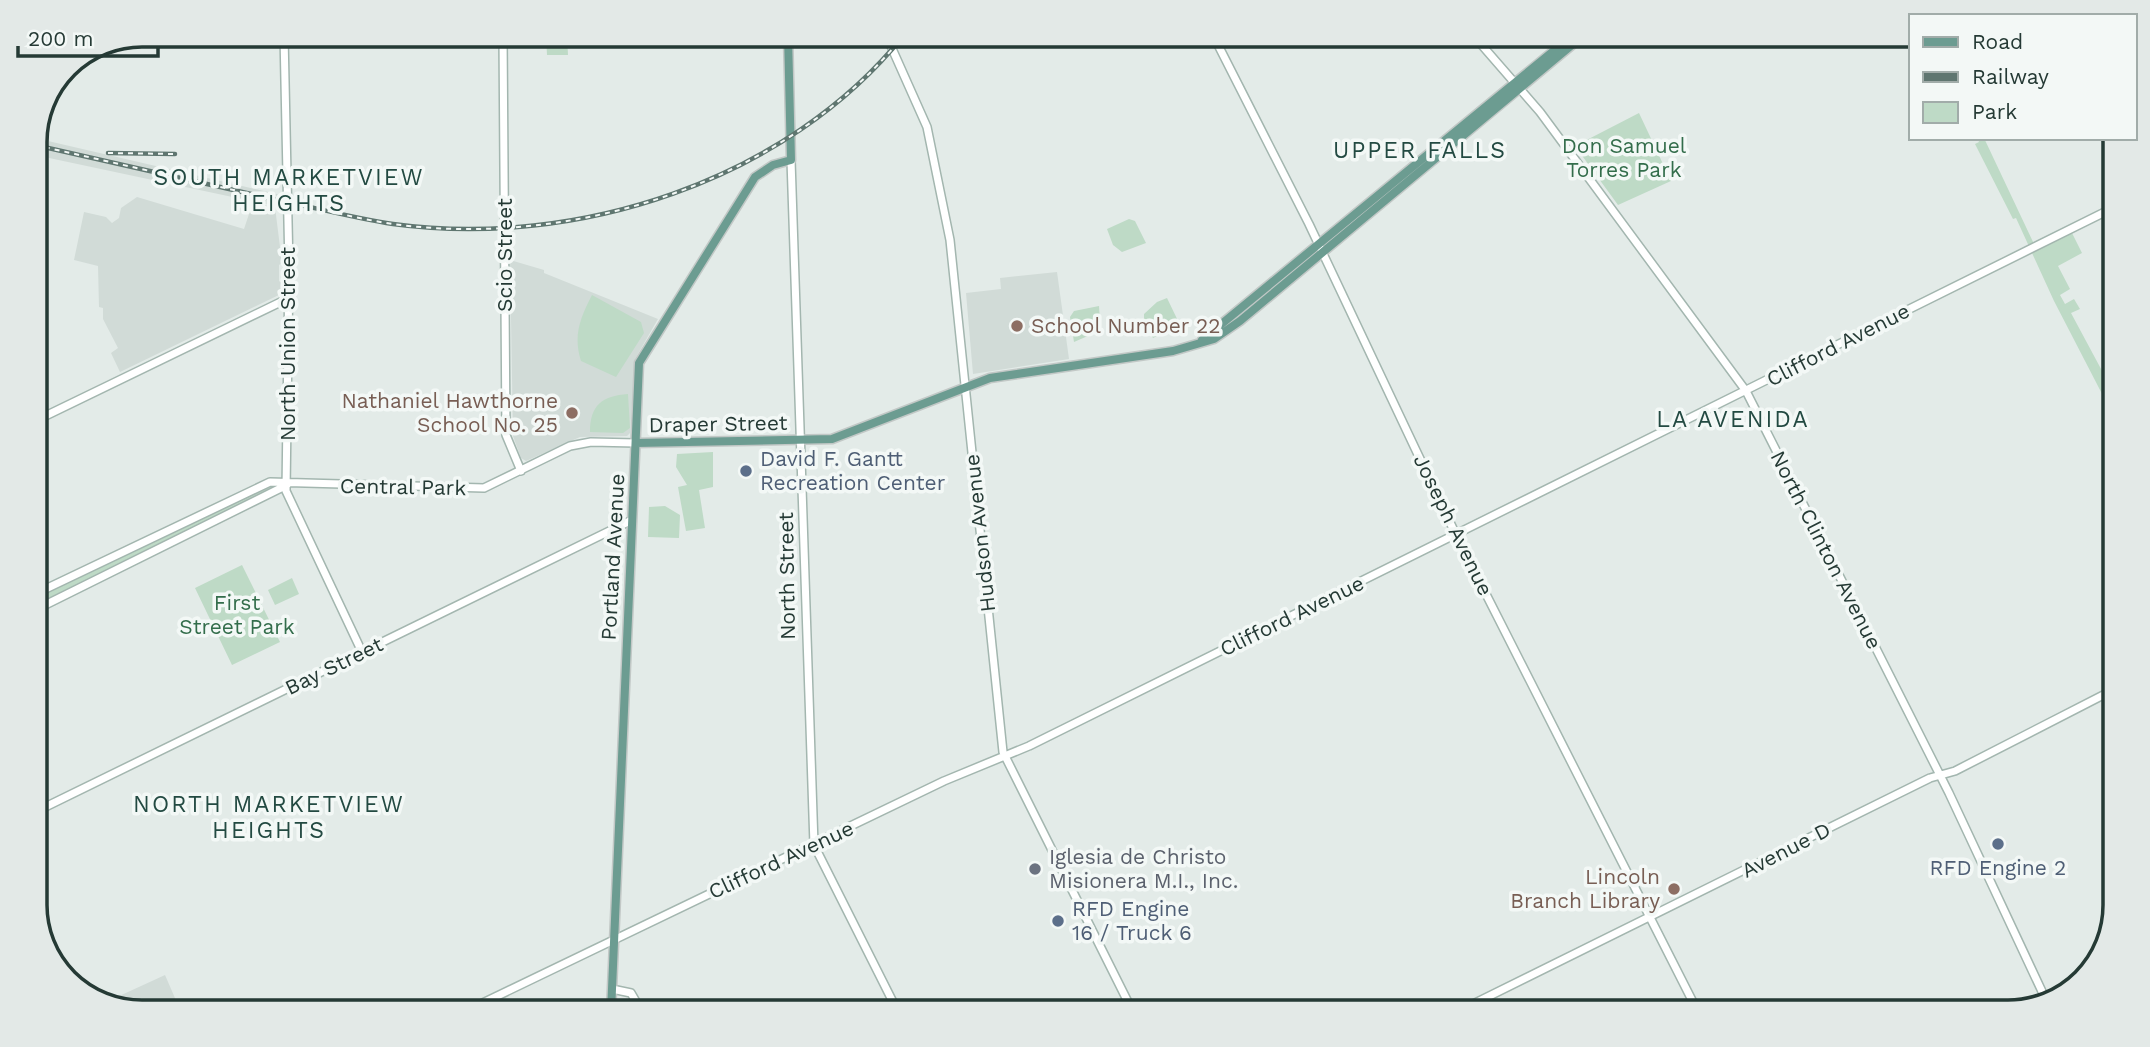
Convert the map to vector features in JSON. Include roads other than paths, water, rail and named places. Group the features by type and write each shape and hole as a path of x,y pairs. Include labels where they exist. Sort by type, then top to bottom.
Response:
{"main road":[{"name":"North Union Street","path":"284,47 289,298 287,485 290,503 362,652"},
{"name":"Scio Street","path":"503,47 506,435 521,471"},
{"name":"North Street","path":"788,47 814,845 892,1000"},
{"name":"Hudson Avenue","path":"891,47 926,127 950,240 1005,757 1127,1000"},
{"name":"Joseph Avenue","path":"1219,47 1321,250 1456,535 1692,1000"},
{"name":"North Clinton Avenue","path":"1483,47 1540,112 1746,391 1940,775 2043,993"},
{"path":"1518,87 1560,47"},
{"path":"1321,250 1569,47"},
{"name":"Portland Avenue","path":"612,1000 639,363 755,177 773,165 791,160"},
{"name":"Clifford Avenue","path":"489,1000 950,778 1005,757 2103,213"},
{"name":"Draper Street","path":"636,443 801,441 839,437 998,377 1168,352 1199,342 1321,250"},
{"path":"47,415 289,298"},
{"name":"Central Park","path":"47,588 261,485 275,481 287,485 484,488 577,444 636,443"},
{"name":"Central Park","path":"47,604 287,485"},
{"name":"Bay Street","path":"47,806 632,520"},
{"name":"Avenue D","path":"1482,1000 1940,775 1967,765 2103,695"},
{"path":"612,989 631,993 635,1000"}],"railway":[{"path":"47,148 393,224 463,229 534,226 604,214 673,194 739,166 801,130 856,86 893,47"},
{"path":"108,153 175,154"}],"place":[{"name":"School Number 22","path":"1017,326"},
{"name":"Nathaniel Hawthorne School No. 25","path":"572,413"},
{"name":"David F. Gantt Recreation Center","path":"746,471"},
{"name":"RFD Engine 2","path":"1998,844"},
{"name":"Iglesia de Christo Misionera M.I., Inc.","path":"1035,869"},
{"name":"Lincoln Branch Library","path":"1674,889"},
{"name":"RFD Engine 16 / Truck 6","path":"1058,921"}],"district":[{"name":"UPPER FALLS","path":"1420,150"},
{"name":"SOUTH MARKETVIEW HEIGHTS","path":"289,190"},
{"name":"LA AVENIDA","path":"1733,419"},
{"name":"NORTH MARKETVIEW HEIGHTS","path":"269,817"}],"park label":[{"name":"Don Samuel Torres Park","path":"1624,158"},
{"name":"First Street Park","path":"237,615"}]}
